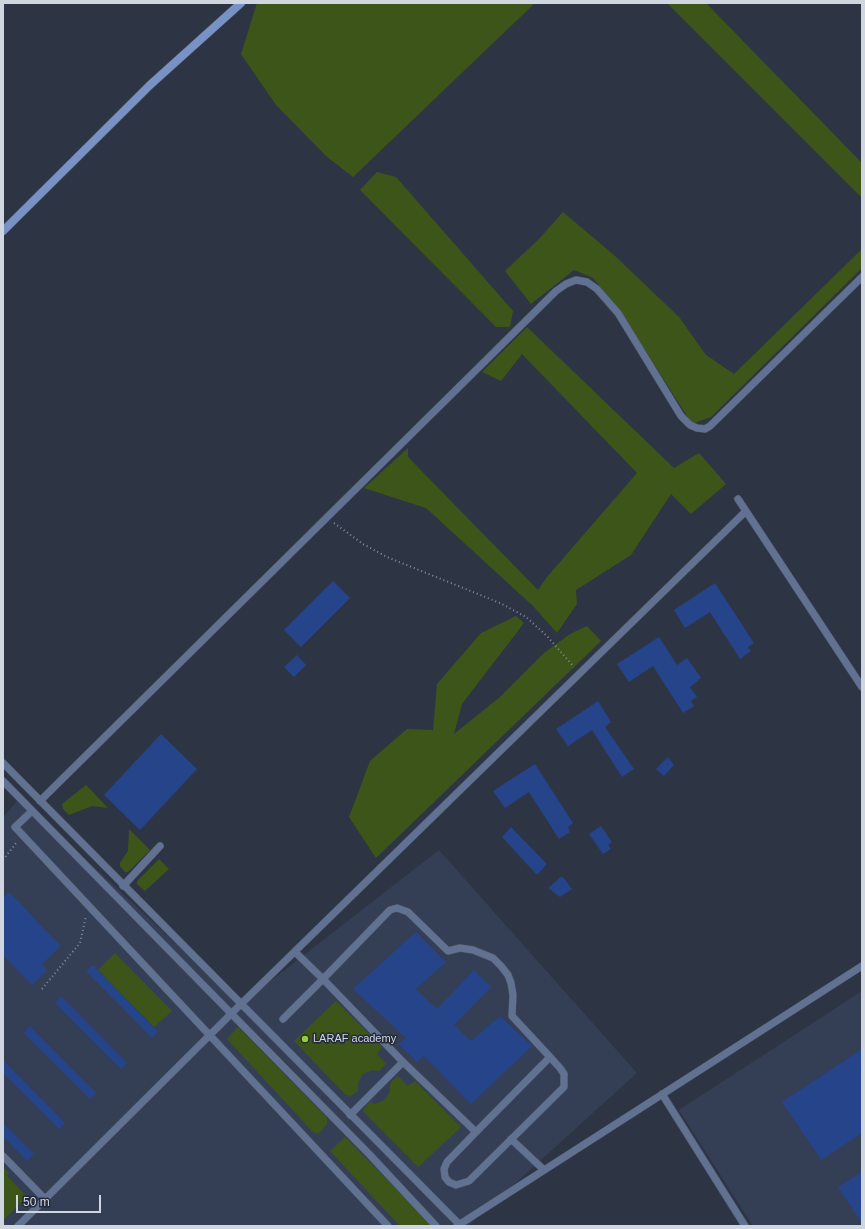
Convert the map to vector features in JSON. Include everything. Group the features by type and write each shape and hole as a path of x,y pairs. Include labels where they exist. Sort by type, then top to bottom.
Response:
{"street":[{"path":"3,231 150,85 241,3"}],"lane":[{"path":"40,801 556,291 566,284 576,280 587,282 597,289 618,313 682,416 690,425 697,428 705,428 710,426 862,277"},
{"path":"738,499 862,687"},
{"path":"18,1226 241,1004 296,952 746,510"},
{"path":"3,763 458,1225 862,966"},
{"path":"3,781 370,1155 436,1226"},
{"path":"32,811 15,827 388,1226"},
{"path":"123,886 160,846"},
{"path":"283,1019 390,910 402,910 408,912 448,950 460,948 473,950 493,958 501,966 511,983 513,995 512,1016 550,1057 564,1074 564,1087 469,1181 456,1185 449,1182 445,1177 444,1169 447,1162 550,1057"},
{"path":"296,952 403,1062 476,1132"},
{"path":"350,1115 403,1062"},
{"path":"662,1094 745,1226"},
{"path":"511,1139 544,1170"},
{"path":"3,1156 45,1199"}],"path":[{"path":"328,517 339,528 363,544 387,557 500,603 526,617 547,636 580,674"},
{"path":"3,860 23,835"},
{"path":"42,989 80,943 88,905"}],"shaded area":[{"name":"LARAF academy","path":"20,798 241,1004 439,850 637,1073 468,1226 3,1226 3,817"},
{"path":"862,991 862,1226 753,1226 679,1110"}],"green space":[{"path":"257,3 535,3 353,177 326,156 276,105 241,54"},
{"path":"667,3 706,3 862,163 862,198"},
{"path":"377,172 396,177 513,311 510,327 496,327 360,190"},
{"path":"563,212 615,256 679,317 706,355 734,374 862,249 862,268 711,417 692,424 617,306 593,278 574,270 531,304 505,271 539,239"},
{"path":"527,327 674,468 699,453 726,484 691,514 671,494 631,555 576,590 577,604 557,633 533,606 426,508 364,488 408,448 408,457 538,590 547,577 637,473 522,354 501,381 482,372"},
{"path":"516,616 524,623 462,704 454,734 500,697 544,653 570,634 587,626 601,641 376,858 349,817 370,761 407,729 433,730 437,684 481,633"},
{"path":"86,785 108,808 92,806 69,815 63,809 62,804"},
{"path":"129,829 150,850 128,872 125,872 120,866 120,863 128,851"},
{"path":"159,859 169,869 145,891 137,884 137,881"},
{"path":"115,953 172,1011 154,1027 98,970"},
{"path":"336,1001 382,1047 377,1054 386,1064 379,1071 372,1070 363,1074 358,1083 358,1091 351,1096 346,1095 294,1041"},
{"path":"238,1027 327,1118 327,1124 318,1134 313,1132 227,1039"},
{"path":"398,1076 408,1086 415,1081 461,1127 418,1167 363,1111 370,1101 374,1104 385,1100 390,1092 390,1083"},
{"path":"345,1137 430,1223 431,1226 400,1226 330,1151"},
{"path":"3,1167 9,1173 7,1176 27,1197 3,1220"}],"building":[{"path":"333,581 350,598 301,647 284,630"},
{"path":"715,583 754,643 748,647 751,651 740,659 710,612 685,628 674,610"},
{"path":"659,637 677,665 687,658 701,678 690,687 697,697 691,701 694,706 683,713 653,666 629,682 617,664"},
{"path":"297,655 306,665 294,677 284,667"},
{"path":"598,701 611,722 605,727 634,769 622,777 592,730 568,746 556,729"},
{"path":"161,734 197,769 140,830 104,795"},
{"path":"668,757 674,765 664,776 656,769"},
{"path":"535,764 573,823 568,827 570,832 559,839 529,792 505,808 493,791"},
{"path":"601,826 612,842 608,845 611,849 603,854 589,834"},
{"path":"511,827 547,864 537,875 502,837"},
{"path":"562,876 572,889 560,897 548,888"},
{"path":"9,892 61,946 42,964 47,970 32,985 3,955 3,898"},
{"path":"416,932 446,962 416,989 437,1009 474,970 491,987 454,1025 471,1041 500,1016 532,1046 471,1104 424,1056 417,1062 398,1044 406,1038 353,989"},
{"path":"93,965 158,1032 152,1038 86,971"},
{"path":"61,996 127,1063 121,1069 55,1003"},
{"path":"30,1026 96,1093 90,1099 24,1033"},
{"path":"862,1049 862,1133 821,1160 782,1102"},
{"path":"3,1060 65,1123 59,1129 3,1073"},
{"path":"3,1123 34,1154 27,1161 3,1136"},
{"path":"862,1172 862,1223 838,1187"}],"place":[{"name":"LARAF academy","path":"305,1039"}]}
